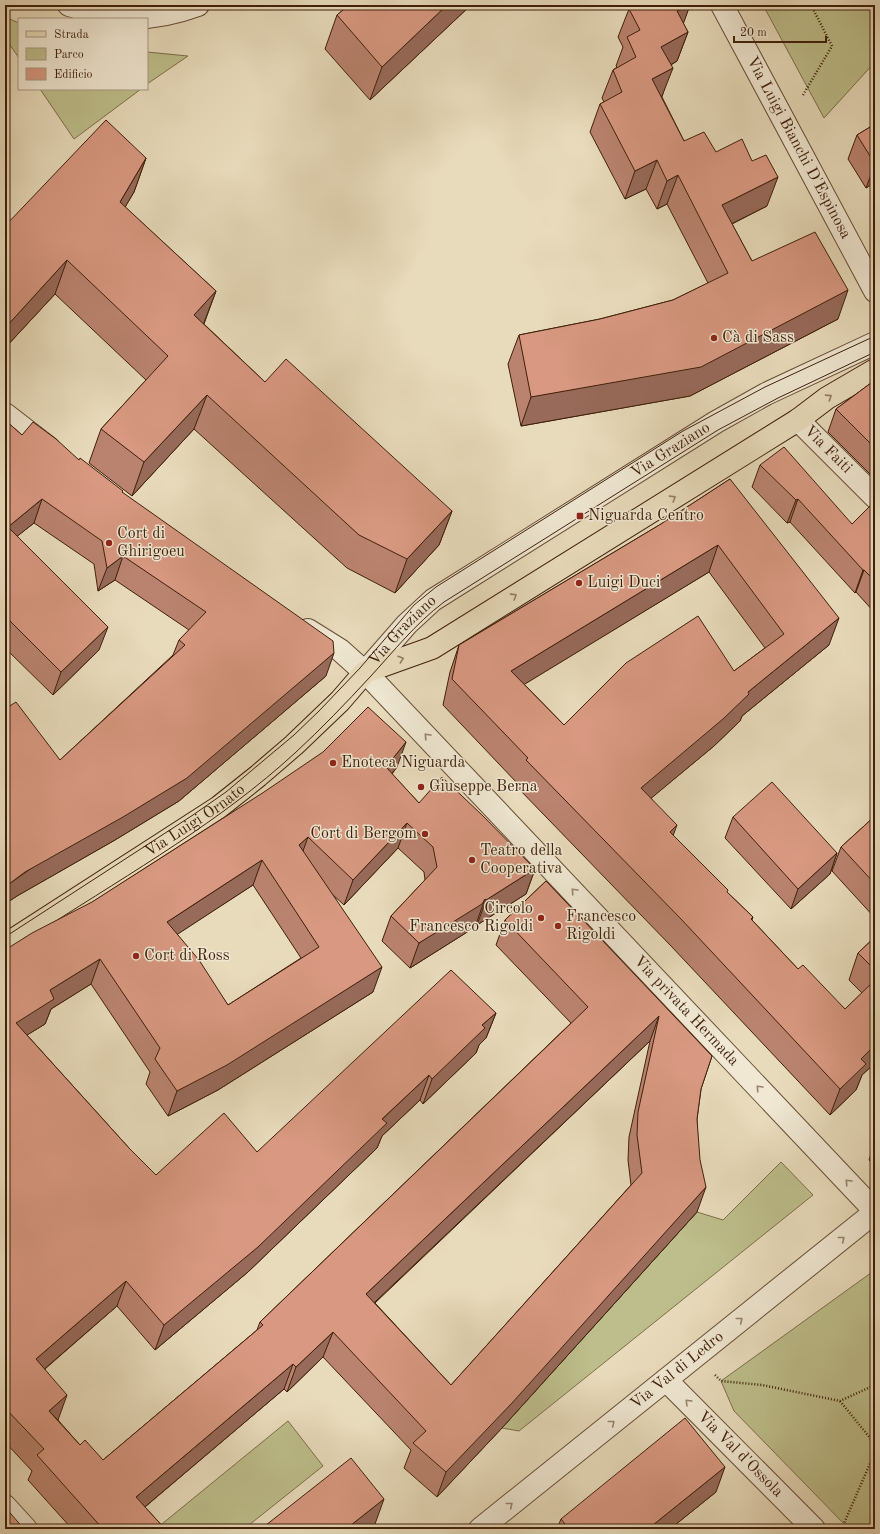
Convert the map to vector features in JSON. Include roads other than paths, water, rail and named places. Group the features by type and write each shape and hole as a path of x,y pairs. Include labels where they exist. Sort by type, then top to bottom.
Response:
{"main road":[{"name":"Via Graziano","path":"365,672 432,648 798,420 827,398 875,370"},
{"name":"Via Luigi Ornato","path":"5,945 219,807 294,745 340,701 365,672"}],"street":[{"path":"69,5 113,17 152,17 181,12 198,5"},
{"name":"Via Luigi Bianchi D'Espinosa","path":"722,5 875,291"},
{"name":"Via Graziano","path":"365,672 407,624 433,600 716,422 766,394 875,343"},
{"path":"5,414 62,458"},
{"name":"Via Faiti","path":"798,420 875,497"},
{"name":"Via privata Hermada","path":"294,621 340,650 365,672 875,1211"},
{"name":"Via Val di Ledro","path":"480,1529 875,1211"},
{"name":"Via Val d'Ossola","path":"666,1380 814,1529"},
{"path":"5,1506 26,1529"}],"tram line":[{"path":"5,937 226,792 294,735 319,711 360,668 414,605 436,587 683,431 765,387 875,336"},
{"path":"48,926 175,845 267,778 324,725 414,629 433,610 444,602 718,430 778,398 875,352"}],"place":[{"name":"Cà di Sass","path":"714,338"},
{"name":"Niguarda Centro","path":"580,516"},
{"name":"Cort di Ghirigoeu","path":"109,543"},
{"name":"Luigi Duci","path":"579,583"},
{"name":"Enoteca Niguarda","path":"333,763"},
{"name":"Giuseppe Berna","path":"421,787"},
{"name":"Cort di Bergom","path":"425,834"},
{"name":"Teatro della Cooperativa","path":"472,860"},
{"name":"Circolo Francesco Rigoldi","path":"541,918"},
{"name":"Francesco Rigoldi","path":"558,926"},
{"name":"Cort di Ross","path":"136,956"}]}
